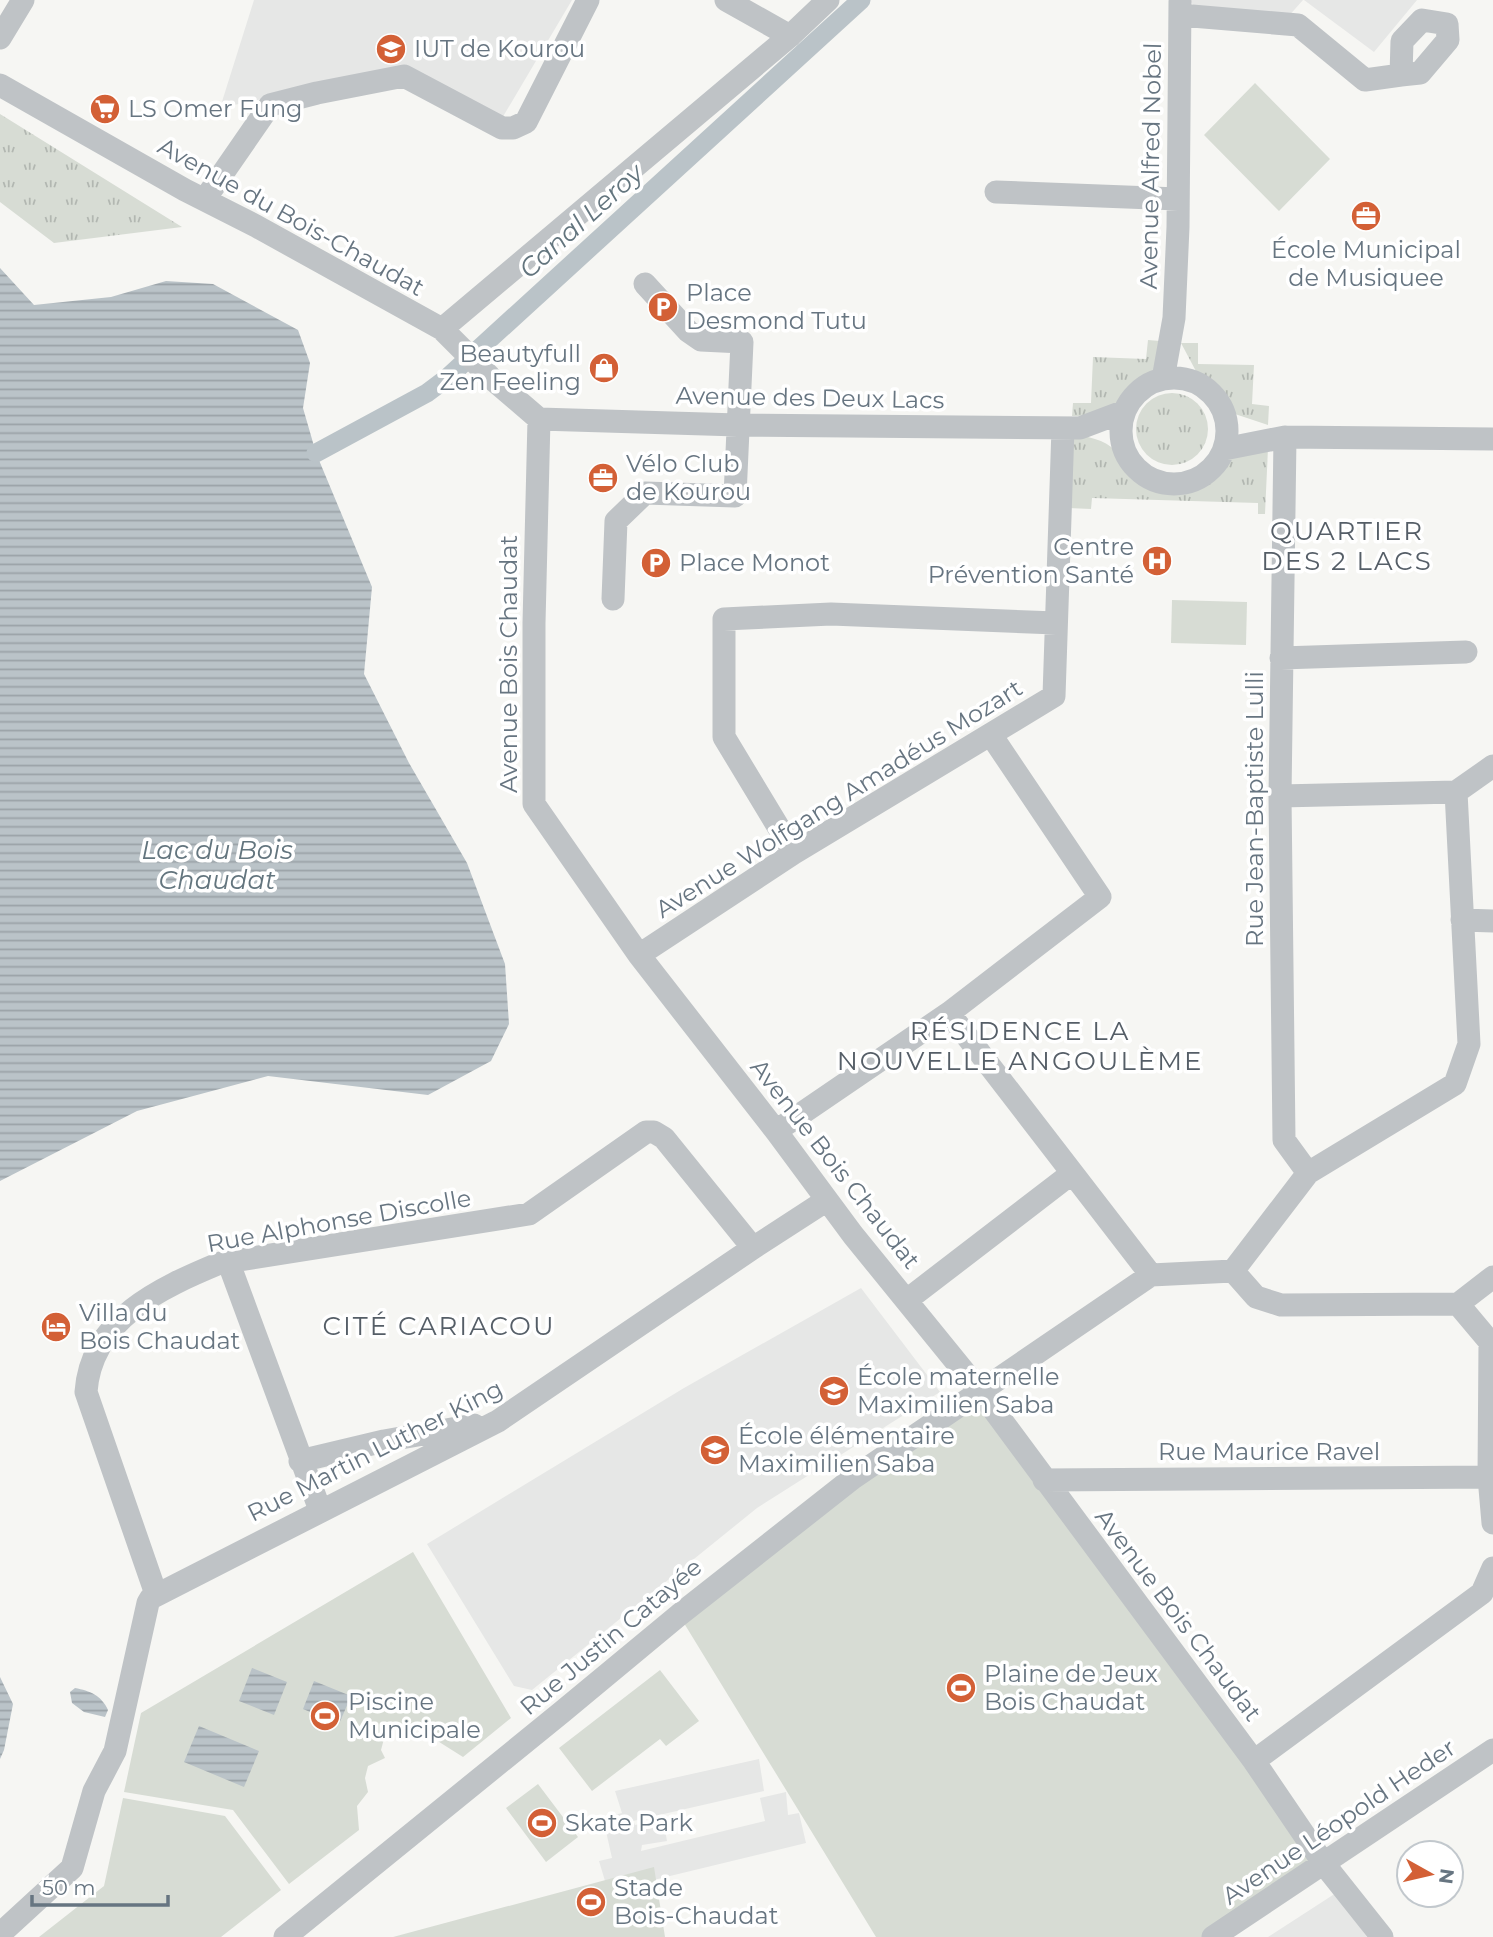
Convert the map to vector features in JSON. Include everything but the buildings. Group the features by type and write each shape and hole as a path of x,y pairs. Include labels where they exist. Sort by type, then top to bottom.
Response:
{"street":[{"path":"0,38 23,0"},
{"path":"205,200 270,105 317,93 404,76 502,128 513,128 526,122 588,0"},
{"path":"726,0 790,36"},
{"path":"442,329 790,36 828,0"},
{"path":"1180,7 1298,25 1365,80 1401,75"},
{"name":"Avenue Alfred Nobel","path":"1163,379 1173,332 1178,199 1180,7"},
{"name":"Avenue du Bois-Chaudat","path":"0,85 442,329 490,377 539,419"},
{"path":"996,192 1178,199"},
{"path":"613,599 616,521 645,493 736,496 742,342 701,340 688,331 645,284"},
{"name":"Avenue Alfred Nobel","path":"1173,332 1190,381"},
{"path":"1163,379 1190,381 1203,387 1221,408 1226,421 1224,449 1216,463 1204,475 1189,482 1172,485 1156,482 1141,474 1130,462 1123,447 1121,429 1125,411 1133,396 1147,385 1163,379"},
{"name":"Avenue des Deux Lacs","path":"539,419 738,425 1072,428 1125,411"},
{"name":"Avenue Bois Chaudat","path":"539,419 534,623 534,804 639,955 827,1200 979,1390 1254,1761 1324,1864 1382,1937"},
{"path":"1226,421 1285,437"},
{"name":"Avenue des Deux Lacs","path":"1072,428 1123,447"},
{"name":"Avenue Wolfgang Amadéus Mozart","path":"639,955 794,853 1054,696 1056,623 1072,428"},
{"path":"1224,449 1285,437 1493,439"},
{"name":"Rue Jean-Baptiste Lulli","path":"1285,437 1280,796 1284,1140 1308,1173"},
{"path":"794,853 724,737 724,620 831,614 1056,623"},
{"path":"1281,659 1466,652"},
{"path":"776,1131 949,1013 1100,897 991,735"},
{"path":"1280,796 1456,792 1493,765"},
{"path":"949,1013 1151,1275 1233,1271 1308,1173 1455,1084 1469,1044 1456,792"},
{"path":"1462,920 1493,921"},
{"name":"Rue Alphonse Discolle","path":"156,1594 86,1392 88,1372 95,1354 118,1323 133,1308 176,1281 228,1261 530,1214 634,1138 650,1131 664,1138 753,1248"},
{"path":"907,1300 1071,1174"},
{"name":"Rue Martin Luther King","path":"156,1594 498,1421 827,1200"},
{"path":"228,1261 320,1510"},
{"path":"1233,1271 1256,1297 1281,1305 1458,1304 1493,1277"},
{"name":"Rue Justin Catayée","path":"285,1937 726,1577 853,1478 1151,1275"},
{"path":"1458,1304 1491,1341 1493,1523"},
{"path":"300,1461 384,1441 498,1421"},
{"name":"Rue Maurice Ravel","path":"1044,1480 1491,1477"},
{"path":"1254,1761 1482,1593 1493,1568"},
{"path":"0,1934 72,1868 94,1791 96,1755 100,1745 120,1720 148,1603 156,1594"},
{"name":"Avenue Léopold Heder","path":"1213,1937 1493,1750"}],"shaded area":[{"name":"IUT de Kourou","path":"254,0 572,0 501,120 406,68 220,108"},
{"path":"1189,0 1303,0 1287,18 1203,16"},
{"path":"1304,0 1417,0 1374,52"},
{"name":"École élémentaire Maximilien Saba","path":"861,1288 940,1392 757,1508 532,1690 514,1686 427,1544 684,1388"},
{"path":"759,1759 764,1791 633,1821 635,1825 663,1819 667,1841 642,1845 641,1851 765,1821 760,1798 786,1792 788,1815 799,1813 806,1843 608,1891 599,1861 612,1858 603,1818 622,1813 615,1791"},
{"path":"1336,1893 1367,1937 1268,1937"}],"green space":[{"path":"1255,83 1330,159 1279,211 1204,135"},
{"path":"0,114 182,227 54,243 0,202"},
{"path":"1148,340 1160,341 1156,372 1128,387 1117,406 1089,417 1072,416 1073,403 1091,403 1093,357 1146,359"},
{"path":"1181,343 1198,343 1198,364 1254,365 1252,404 1269,406 1268,425 1229,412 1215,386 1198,375"},
{"path":"1172,393 1192,399 1202,409 1208,429 1202,449 1192,459 1172,465 1152,459 1142,449 1136,429 1142,409 1152,399"},
{"path":"1071,435 1101,441 1116,451 1134,478 1151,487 1170,491 1199,486 1214,472 1226,455 1268,448 1265,514 1258,514 1258,503 1092,498 1091,509 1068,508"},
{"path":"1172,600 1247,602 1246,645 1171,643"},
{"name":"Plaine de Jeux Bois Chaudat","path":"979,1390 1324,1864 1213,1937 876,1937 679,1615"},
{"name":"Piscine Municipale","path":"413,1552 511,1718 463,1757 417,1728 389,1730 381,1750 385,1758 368,1766 365,1778 368,1792 357,1806 359,1830 289,1884 233,1810 124,1792 141,1713"},
{"path":"660,1670 699,1721 666,1746 660,1739 592,1791 559,1748"},
{"name":"Skate Park","path":"538,1784 578,1837 546,1862 506,1808"},
{"path":"123,1798 225,1816 281,1890 221,1937 39,1937 104,1886"},
{"name":"Stade Bois-Chaudat","path":"654,1867 665,1937 393,1937"}],"water":[{"name":"Lac du Bois Chaudat","path":"0,268 34,305 111,297 166,281 213,284 298,330 310,363 303,408 316,453 372,587 364,674 409,763 467,863 505,964 509,1024 491,1061 428,1095 268,1076 137,1111 0,1181"},
{"path":"252,1668 287,1682 274,1715 239,1701"},
{"path":"0,1677 13,1704 0,1759"},
{"path":"314,1681 351,1696 339,1724 303,1709"},
{"path":"75,1688 98,1697 108,1710 105,1717 84,1712 72,1703 70,1692"},
{"path":"199,1726 259,1751 244,1787 184,1762"}],"waterway":[{"name":"Canal Leroy","path":"316,453 427,393 447,378 861,0"}],"place":[{"name":"IUT de Kourou","path":"391,49"},
{"name":"LS Omer Fung","path":"105,109"},
{"name":"École Municipal de Musiquee","path":"1366,216"},
{"name":"Place Desmond Tutu","path":"663,307"},
{"name":"Beautyfull Zen Feeling","path":"604,368"},
{"name":"Vélo Club de Kourou","path":"603,478"},
{"name":"Centre Prévention Santé","path":"1157,561"},
{"name":"Place Monot","path":"656,563"},
{"name":"Villa du Bois Chaudat","path":"56,1327"},
{"name":"École maternelle Maximilien Saba","path":"834,1391"},
{"name":"École élémentaire Maximilien Saba","path":"715,1450"},
{"name":"Plaine de Jeux Bois Chaudat","path":"961,1688"},
{"name":"Piscine Municipale","path":"325,1716"},
{"name":"Skate Park","path":"542,1823"},
{"name":"Stade Bois-Chaudat","path":"591,1902"}],"district":[{"name":"QUARTIER DES 2 LACS","path":"1347,546"},
{"name":"RÉSIDENCE LA NOUVELLE ANGOULÈME","path":"1020,1046"},
{"name":"CITÉ CARIACOU","path":"439,1326"}]}
